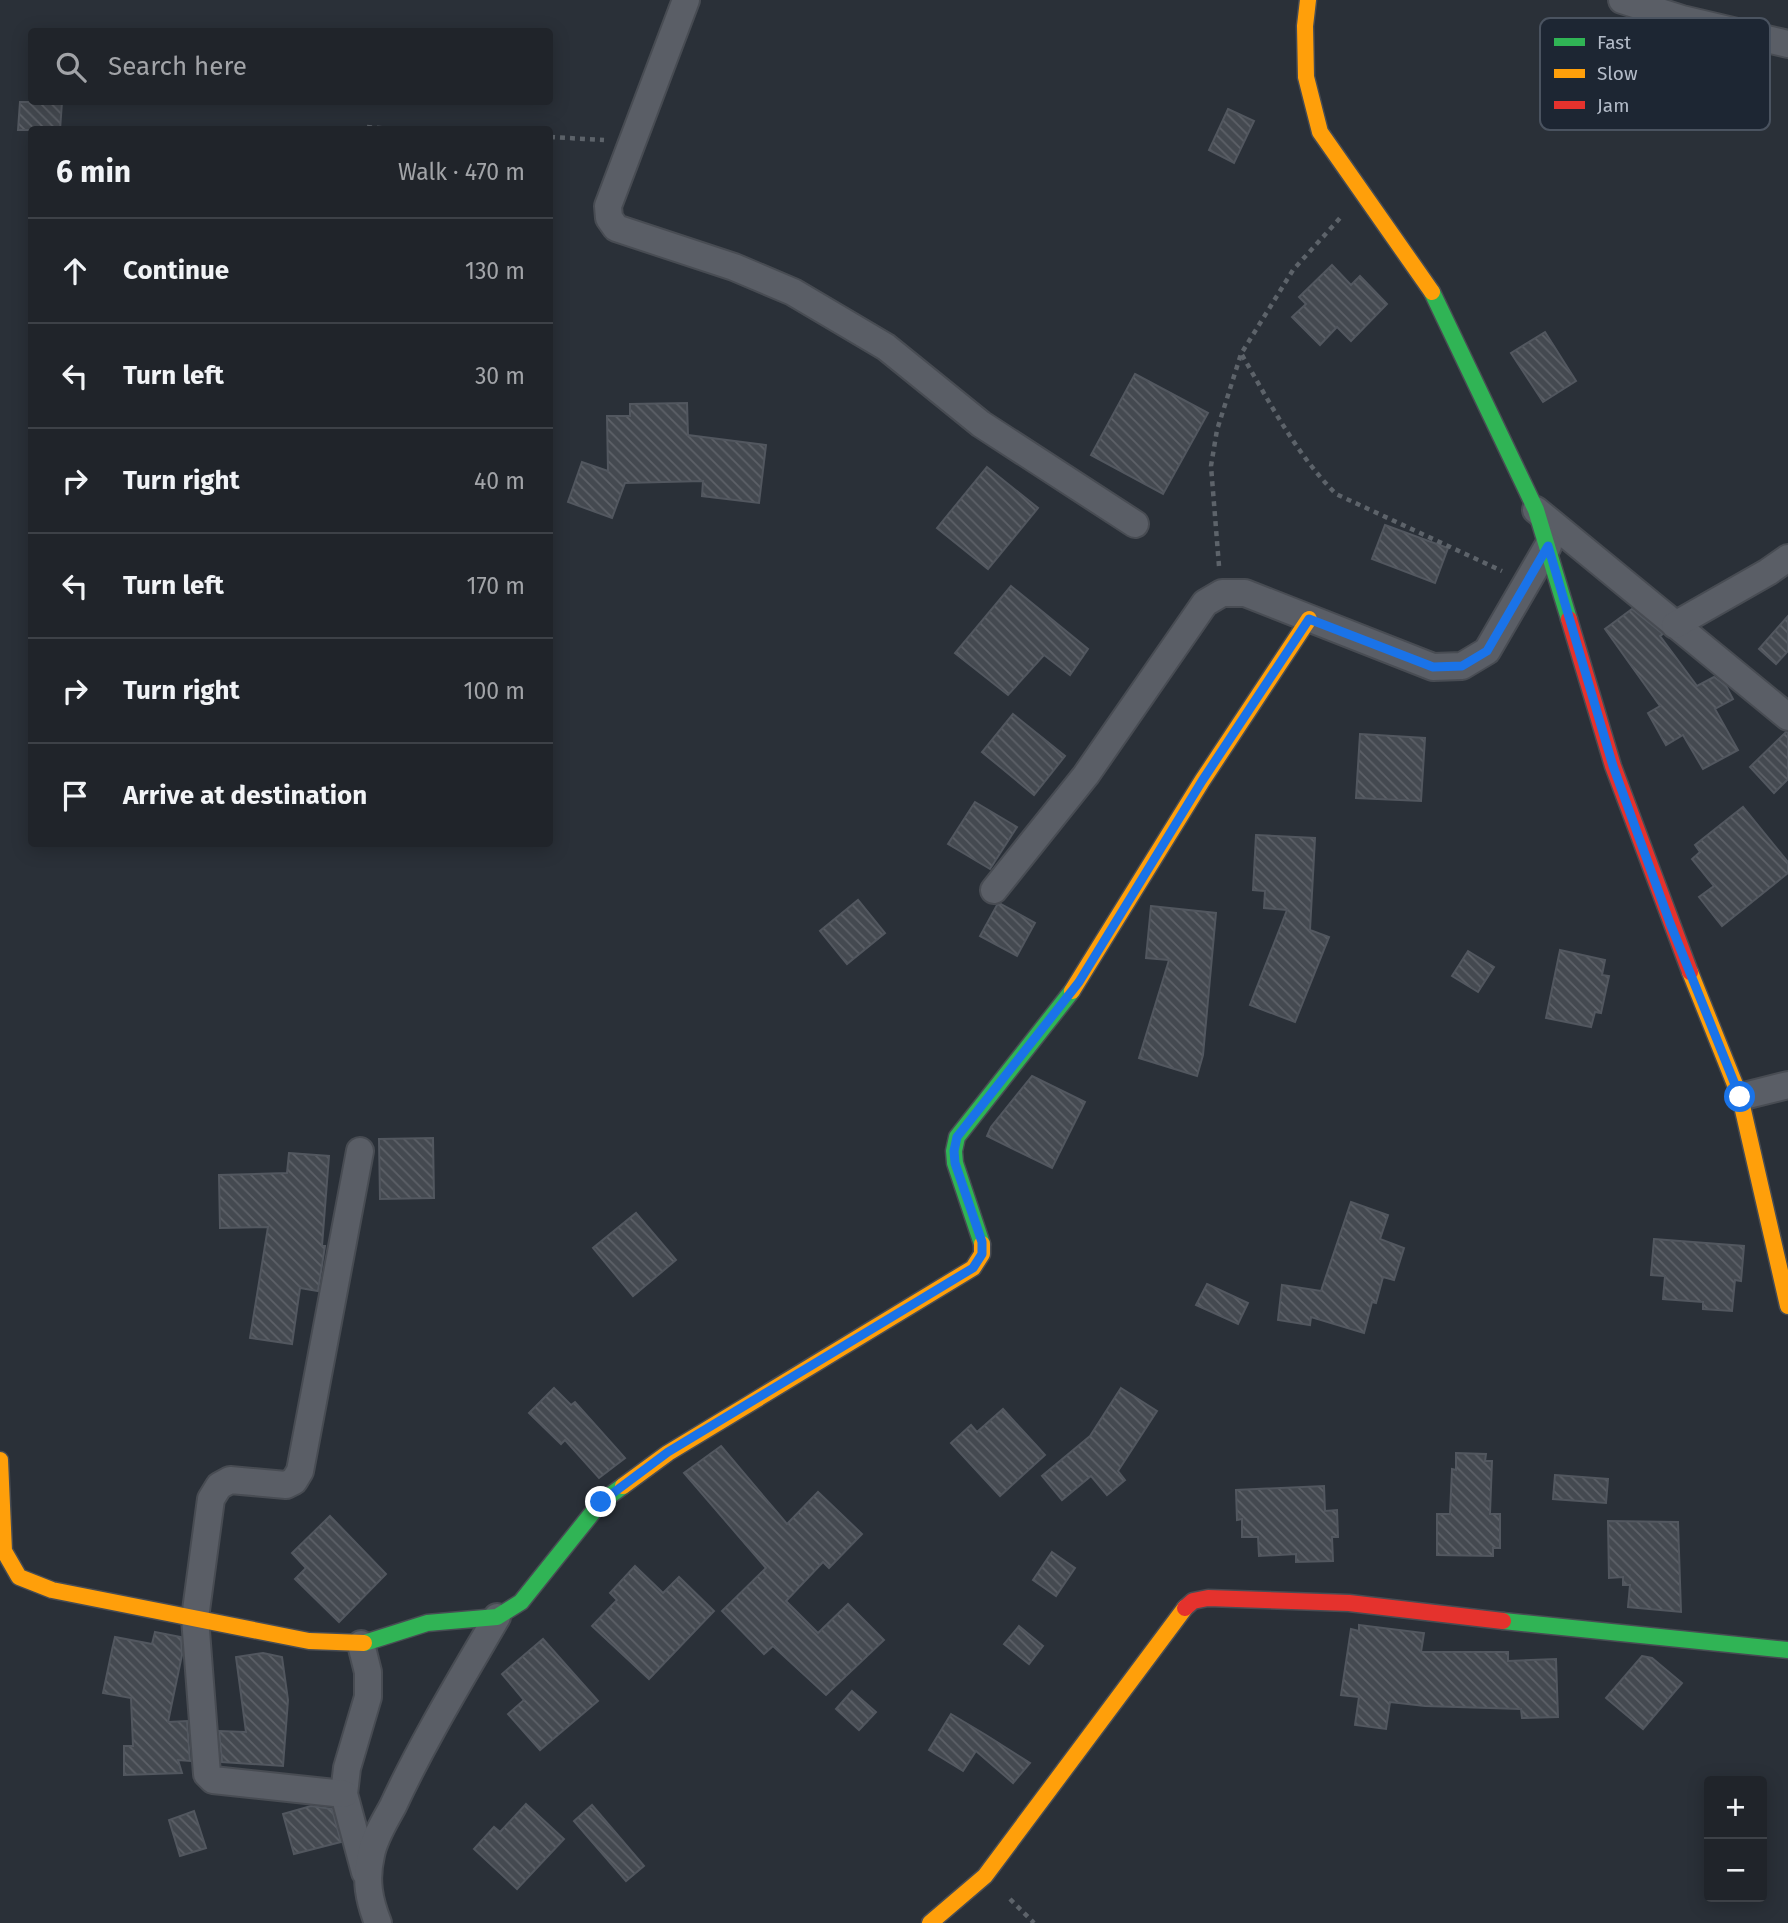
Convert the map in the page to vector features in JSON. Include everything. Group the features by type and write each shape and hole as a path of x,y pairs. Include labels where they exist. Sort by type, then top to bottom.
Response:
{"street":[{"path":"686,0 608,206 609,218 616,228 734,267 793,292 886,347 981,424 1135,524"},
{"path":"1308,0 1305,26 1306,77 1320,131 1436,298 1536,510 1613,766 1670,923 1740,1097 1788,1306"},
{"path":"1622,0 1679,18"},
{"path":"1770,40 1788,44"},
{"path":"1536,510 1788,717"},
{"path":"994,890 1086,775 1205,603 1222,593 1245,593 1433,667 1462,666 1487,651 1548,546"},
{"path":"1675,625 1788,558"},
{"path":"0,1460 4,1551 19,1577 52,1590 309,1641 361,1644 427,1623 497,1617 521,1602 601,1502 668,1452 973,1268 982,1254 982,1242 955,1163 957,1137 1079,982 1202,781 1309,619"},
{"path":"1740,1097 1788,1085"},
{"path":"344,1794 213,1780 207,1774 195,1618 211,1499 219,1486 230,1480 286,1485 294,1481 300,1471 360,1151"},
{"path":"930,1923 985,1876 1181,1612 1193,1601 1208,1598 1349,1602 1548,1626 1788,1650"},
{"path":"367,1880 371,1853 398,1793 497,1617"},
{"path":"361,1644 368,1672 368,1697 348,1768 344,1794 367,1880 369,1901 378,1923"}],"path":[{"path":"553,137 633,142"},
{"path":"1222,593 1211,466 1217,430 1241,354 1293,270 1363,192"},
{"path":"1241,354 1293,443 1336,494 1528,583"}],"building":[{"path":"20,102 28,102 28,105 62,105 60,126 28,126 28,130 18,130"},
{"path":"1228,109 1254,121 1234,163 1209,150"},
{"path":"1332,265 1351,285 1360,276 1387,304 1351,341 1337,327 1320,345 1292,317 1306,304 1299,297"},
{"path":"1545,332 1576,381 1543,402 1511,353"},
{"path":"1135,374 1208,413 1163,494 1091,455"},
{"path":"687,403 688,435 766,445 759,503 702,496 703,481 625,483 612,518 568,502 582,462 608,471 607,416 630,416 630,404"},
{"path":"987,467 1038,508 988,569 937,528"},
{"path":"1385,525 1448,548 1435,583 1372,559"},
{"path":"1011,586 1088,649 1070,675 1044,655 1008,695 955,653"},
{"path":"1632,609 1663,634 1660,636 1697,686 1714,677 1726,686 1733,699 1715,709 1738,750 1703,769 1683,735 1666,745 1648,713 1660,706 1605,629"},
{"path":"1788,616 1788,651 1776,664 1759,649"},
{"path":"1013,714 1065,756 1034,795 982,752"},
{"path":"1786,732 1788,779 1774,793 1750,767"},
{"path":"1360,734 1425,738 1421,801 1356,798"},
{"path":"975,802 1017,827 990,869 948,844"},
{"path":"1743,807 1788,862 1788,873 1722,926 1699,897 1714,886 1692,859 1700,852 1695,845"},
{"path":"1256,835 1315,838 1310,930 1329,937 1295,1022 1250,1005 1287,910 1264,908 1265,891 1253,890"},
{"path":"858,900 885,933 847,964 820,931"},
{"path":"1001,904 1035,923 1017,956 980,936 997,905"},
{"path":"1151,906 1216,913 1203,1055 1197,1076 1139,1058 1169,960 1146,958"},
{"path":"1560,950 1605,960 1602,975 1609,976 1601,1013 1595,1012 1591,1027 1546,1018"},
{"path":"1468,951 1494,967 1478,992 1452,976"},
{"path":"1032,1076 1085,1102 1052,1168 987,1136 991,1127"},
{"path":"433,1138 434,1198 380,1199 379,1139"},
{"path":"289,1153 329,1156 322,1246 325,1246 318,1291 300,1288 292,1344 250,1338 268,1227 220,1228 219,1175 287,1173"},
{"path":"1351,1202 1388,1215 1380,1239 1404,1248 1394,1280 1383,1277 1376,1303 1372,1302 1364,1333 1311,1317 1310,1325 1278,1320 1282,1285 1321,1291"},
{"path":"636,1213 676,1260 633,1296 593,1248"},
{"path":"1654,1239 1744,1246 1741,1281 1735,1280 1732,1311 1703,1309 1703,1302 1663,1299 1665,1276 1651,1275"},
{"path":"1207,1284 1248,1303 1238,1324 1196,1305"},
{"path":"554,1388 571,1405 575,1402 625,1458 599,1478 565,1440 561,1444 529,1413"},
{"path":"1121,1388 1157,1411 1118,1471 1125,1480 1107,1495 1091,1476 1062,1500 1042,1476 1090,1436"},
{"path":"1003,1409 1045,1455 1000,1496 951,1443 971,1425 977,1432"},
{"path":"721,1446 787,1524 818,1492 862,1534 829,1568 823,1562 786,1601 818,1633 848,1604 884,1640 826,1695 773,1646 764,1654 722,1611 766,1568 684,1473"},
{"path":"1456,1453 1486,1454 1485,1461 1492,1461 1490,1514 1500,1514 1500,1548 1493,1548 1493,1556 1437,1555 1437,1514 1450,1514 1452,1469 1456,1470"},
{"path":"1555,1475 1608,1479 1606,1503 1553,1499"},
{"path":"1324,1486 1325,1511 1337,1510 1338,1537 1332,1537 1333,1561 1296,1562 1296,1554 1259,1556 1258,1537 1242,1537 1242,1519 1237,1520 1236,1490"},
{"path":"330,1516 386,1574 339,1622 295,1579 306,1568 292,1553"},
{"path":"1608,1521 1678,1522 1681,1612 1628,1607 1630,1585 1623,1585 1623,1577 1609,1578"},
{"path":"1052,1552 1075,1568 1056,1596 1033,1580"},
{"path":"635,1566 663,1593 679,1577 714,1611 649,1679 592,1626 617,1600 610,1593"},
{"path":"1359,1625 1424,1633 1421,1652 1508,1652 1508,1661 1556,1659 1558,1717 1522,1718 1521,1709 1425,1706 1390,1702 1386,1729 1355,1725 1359,1697 1341,1695 1351,1629 1359,1631"},
{"path":"1019,1626 1043,1646 1029,1664 1004,1644"},
{"path":"155,1632 181,1637 182,1655 168,1722 187,1721 190,1761 178,1760 182,1773 124,1775 124,1746 133,1746 131,1698 103,1693 112,1650 115,1637 152,1644"},
{"path":"543,1639 598,1701 540,1750 508,1714 524,1700 502,1674"},
{"path":"263,1653 282,1657 288,1700 283,1766 222,1762 219,1731 246,1732 236,1657"},
{"path":"1642,1656 1652,1658 1682,1683 1643,1729 1606,1698"},
{"path":"852,1691 876,1712 859,1730 836,1709"},
{"path":"951,1714 1030,1763 1013,1783 976,1751 963,1771 929,1750"},
{"path":"526,1804 564,1839 517,1889 474,1849 494,1827 500,1832"},
{"path":"592,1805 644,1866 626,1881 574,1821"},
{"path":"311,1806 332,1809 341,1842 294,1854 283,1814"},
{"path":"194,1811 206,1848 180,1856 169,1820"}],"traffic: fast":[{"path":"1432,292 1536,510 1569,619"},
{"path":"982,1244 955,1163 957,1137 1072,991"},
{"path":"364,1643 427,1623 497,1617 521,1602 601,1502 623,1486"},
{"path":"1503,1621 1788,1650"}],"traffic: slow":[{"path":"1308,0 1305,26 1306,77 1320,132 1432,292"},
{"path":"1072,991 1202,781 1309,619"},
{"path":"1690,972 1740,1097 1788,1306"},
{"path":"623,1486 668,1453 973,1268 982,1254 982,1244"},
{"path":"0,1460 4,1551 19,1577 52,1590 309,1641 364,1643"},
{"path":"930,1923 985,1876 1185,1608"}],"traffic: jam":[{"path":"1569,619 1613,766 1690,972"},
{"path":"1185,1608 1193,1601 1208,1598 1349,1603 1503,1621"}],"route":[{"path":"601,1502 668,1452 973,1268 982,1254 982,1242 955,1163 957,1137 1079,982 1202,781 1309,619 1433,667 1462,666 1487,651 1548,546 1613,766 1670,923 1740,1097"}]}
